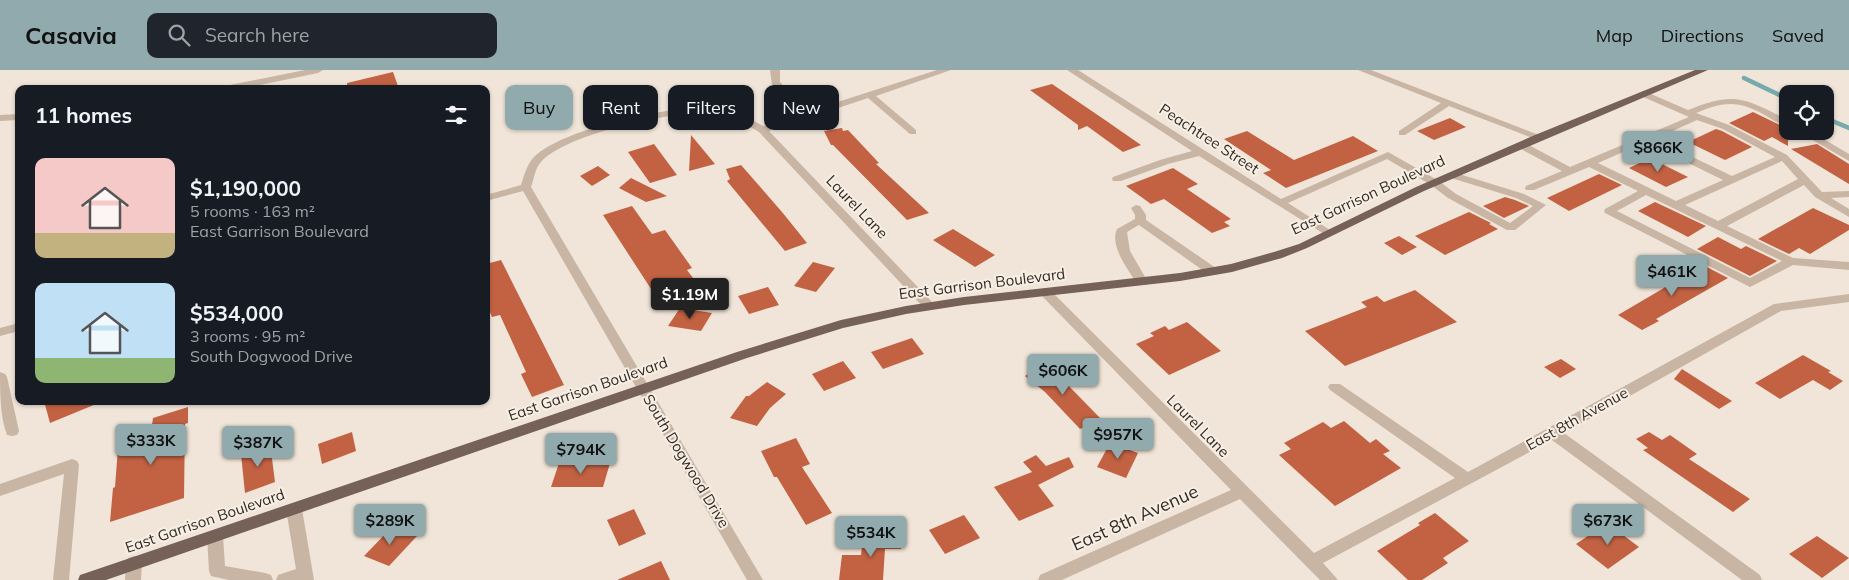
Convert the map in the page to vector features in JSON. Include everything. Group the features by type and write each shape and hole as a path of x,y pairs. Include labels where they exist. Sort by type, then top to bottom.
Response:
{"main road":[{"name":"East Garrison Boulevard","path":"86,580 643,389 841,324 929,306 986,298 1142,282 1212,271 1278,255 1329,234 1539,136 1703,70"}],"street":[{"path":"245,85 318,70"},
{"path":"774,70 775,83 777,85"},
{"path":"839,105 946,70"},
{"name":"Peachtree Street","path":"1072,70 1329,234"},
{"path":"1363,70 1539,136"},
{"path":"1644,94 1726,127 1782,157 1819,196 1849,214"},
{"path":"870,95 913,132"},
{"path":"1530,188 1648,139 1722,101 1730,100 1750,106 1779,120"},
{"path":"1402,133 1448,102"},
{"name":"Laurel Lane","path":"526,187 530,172 538,159 556,148 600,130 645,118 692,111 715,111 736,115 762,130 929,306"},
{"path":"0,118 15,117"},
{"path":"1648,139 1732,180"},
{"path":"1818,140 1849,158"},
{"path":"1521,145 1570,172"},
{"path":"1117,179 1164,162 1201,152"},
{"path":"1280,203 1388,155 1435,183 1452,196 1511,228 1541,205 1520,196 1452,175"},
{"path":"1676,205 1782,157"},
{"path":"1590,163 1791,261 1849,266"},
{"path":"1718,226 1805,180"},
{"path":"490,197 526,187"},
{"name":"South Dogwood Drive","path":"526,187 755,580"},
{"path":"1647,190 1609,211 1750,284 1791,261"},
{"path":"1819,196 1849,194"},
{"path":"1136,208 1141,215 1140,221"},
{"path":"1140,221 1212,271"},
{"path":"1140,221 1121,231 1120,239 1124,252 1142,282"},
{"name":"Laurel Lane","path":"1046,293 1330,580"},
{"name":"East 8th Avenue","path":"1312,562 1553,433 1778,307 1849,298"},
{"path":"0,332 15,328"},
{"path":"0,376 12,431"},
{"path":"1335,387 1467,479"},
{"path":"1553,433 1754,580"},
{"path":"0,490 72,464 61,580"},
{"name":"East 8th Avenue","path":"1046,580 1241,492"},
{"path":"284,580 305,576 294,509"},
{"path":"215,536 217,571 265,580"},
{"path":"134,563 134,580"}],"building":[{"path":"393,72 398,85 347,85 347,83"},
{"path":"1052,84 1141,145 1123,152 1087,126 1078,130 1078,125 1030,90"},
{"path":"1753,112 1779,125 1779,140 1788,140 1788,146 1772,137 1764,141 1729,123"},
{"path":"1450,118 1466,127 1434,140 1417,131"},
{"path":"842,128 843,131 848,130 879,163 876,164 929,213 907,220 831,145 824,131"},
{"path":"1716,129 1752,147 1725,160 1688,142"},
{"path":"1247,131 1294,160 1353,136 1378,151 1286,188 1263,173 1271,170 1224,139"},
{"path":"691,135 715,164 689,171"},
{"path":"654,144 677,175 650,183 628,152"},
{"path":"1817,144 1849,164 1849,184 1791,149"},
{"path":"1650,158 1688,177 1666,187 1629,168"},
{"path":"741,165 807,243 785,251 727,181 730,179 726,169"},
{"path":"598,166 610,175 592,186 580,176"},
{"path":"1173,168 1198,184 1187,189 1231,219 1224,222 1230,226 1212,233 1164,199 1151,204 1126,186"},
{"path":"1599,174 1622,185 1569,211 1547,198"},
{"path":"631,178 667,196 646,202 619,188"},
{"path":"1505,197 1529,206 1504,218 1483,206"},
{"path":"1655,202 1706,226 1688,237 1638,211"},
{"path":"632,206 652,234 665,230 692,268 687,270 693,278 653,292 603,215"},
{"path":"1813,208 1849,225 1849,230 1810,254 1799,248 1789,254 1758,239"},
{"path":"1469,212 1491,223 1489,224 1498,229 1445,255 1415,236"},
{"path":"953,229 995,255 975,267 933,240"},
{"path":"1399,236 1417,247 1402,255 1384,243"},
{"path":"1718,237 1741,249 1746,246 1777,261 1750,276 1697,249"},
{"path":"501,260 564,385 532,397 521,374 526,372 500,315 492,317 490,312 490,263"},
{"path":"813,262 835,268 816,292 794,286"},
{"path":"1703,265 1728,278 1656,319 1659,321 1642,330 1618,315"},
{"path":"768,287 779,305 749,314 738,296"},
{"path":"1415,290 1457,322 1345,366 1305,331 1367,307 1361,302 1377,296 1384,302"},
{"path":"680,308 712,313 701,331 668,326"},
{"path":"1187,322 1221,351 1169,375 1136,344 1154,336 1150,333 1165,326 1169,330"},
{"path":"912,338 924,354 883,369 871,352"},
{"path":"1803,355 1831,371 1828,372 1843,381 1830,390 1813,380 1780,399 1755,383"},
{"path":"1561,359 1576,369 1560,378 1544,367"},
{"path":"843,361 856,378 824,391 812,374"},
{"path":"1043,364 1061,378 1101,419 1080,429 1045,392 1025,376"},
{"path":"1682,369 1732,401 1719,409 1674,379"},
{"path":"767,382 786,394 770,408 757,426 730,418 746,396 749,396"},
{"path":"45,405 94,405 50,423"},
{"path":"188,407 188,423 185,424 184,498 110,522 119,435 152,425 153,418"},
{"path":"1344,421 1370,443 1376,439 1390,451 1383,454 1401,468 1335,506 1279,455 1291,449 1284,443 1323,422 1331,428"},
{"path":"352,432 356,451 322,464 318,444"},
{"path":"1649,432 1662,440 1670,435 1697,454 1689,459 1750,499 1733,512 1643,450 1648,448 1636,439"},
{"path":"796,438 810,464 802,467 832,513 806,525 777,477 774,477 761,451"},
{"path":"270,443 275,482 245,493 241,454"},
{"path":"1110,443 1138,453 1126,478 1097,467"},
{"path":"1036,455 1046,466 1069,457 1074,467 1038,485 1054,506 1019,521 994,487 1032,472 1023,462"},
{"path":"559,463 610,463 603,487 551,487"},
{"path":"634,509 646,534 619,546 607,520"},
{"path":"1435,513 1469,541 1443,558 1448,563 1422,580 1408,580 1377,551 1420,525 1418,523"},
{"path":"964,515 980,538 945,554 929,530"},
{"path":"1607,523 1639,547 1608,569 1576,544"},
{"path":"392,527 417,536 389,566 364,556"},
{"path":"881,527 902,528 901,549 885,549 883,580 839,580 842,555 861,555 862,546 879,547"},
{"path":"1817,536 1849,558 1822,578 1789,554"},
{"path":"661,561 670,580 617,580"}],"waterway":[{"path":"1744,78 1779,95"},
{"path":"1834,122 1849,128"}]}
